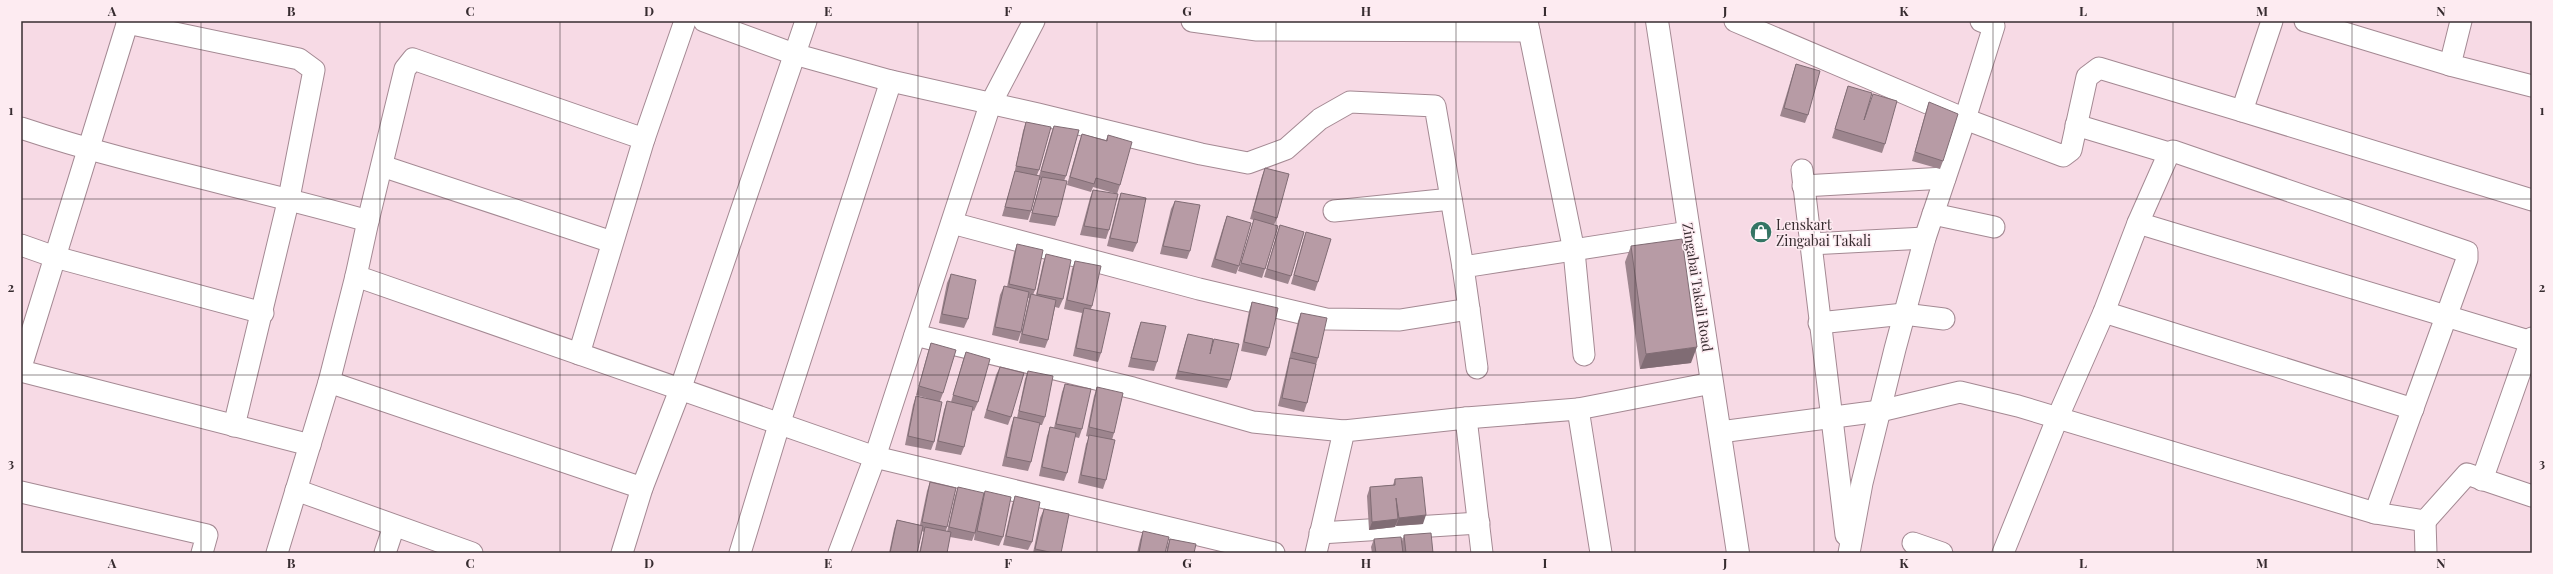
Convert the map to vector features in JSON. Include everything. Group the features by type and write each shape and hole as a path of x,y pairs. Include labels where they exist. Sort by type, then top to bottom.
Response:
{"street":[{"path":"579,354 644,139 685,21"},
{"path":"704,21 794,54 891,81 990,105 1038,114 1201,154 1248,163 1286,149 1320,120 1350,102 1435,106 1463,267 1477,368"},
{"path":"622,553 642,488 680,390 806,21"},
{"path":"839,553 875,457 990,105 1034,21"},
{"path":"1192,21 1257,30 1347,26 1528,26 1574,251 1584,356"},
{"name":"Zingabai Takali Road","path":"1656,21 1738,553"},
{"path":"1735,21 1966,119 2063,156 2071,150 2086,77 2098,68 2532,200"},
{"path":"2242,111 2272,21"},
{"path":"2304,21 2450,65 2532,86"},
{"path":"2450,65 2461,21"},
{"path":"21,367 127,22 298,59 314,70 289,198 263,313 234,426"},
{"path":"1849,553 1862,483 1904,314 1925,238 1966,119 1990,23"},
{"path":"277,553 329,382 356,276 405,69 413,59 644,139"},
{"path":"740,553 779,425 891,81"},
{"path":"2076,125 2169,152 2173,151 2466,252 2467,259 2375,513"},
{"path":"21,128 88,150 289,198 368,221"},
{"path":"2003,553 2057,419 2104,312 2138,223 2169,152"},
{"path":"382,166 612,242"},
{"path":"1849,553 1802,178 1945,178"},
{"path":"1334,211 1451,199"},
{"path":"1933,214 1994,227"},
{"path":"952,223 1199,289 1326,319 1400,320 1469,309"},
{"path":"2138,223 2532,340 2482,480"},
{"path":"1463,267 1689,232"},
{"path":"1810,244 1925,238"},
{"path":"21,245 55,256 263,313"},
{"path":"356,276 779,425 875,457 1274,553"},
{"path":"2104,312 2413,409"},
{"path":"1819,323 1904,314 1944,319"},
{"path":"915,335 1133,388 1253,422 1344,431 1466,418 1578,409 1712,383"},
{"path":"21,371 310,445"},
{"path":"329,382 642,488"},
{"path":"1720,432 1880,411 1960,392 2018,406 2057,419 2375,513 2425,521"},
{"path":"1578,409 1601,553"},
{"path":"1466,418 1482,553"},
{"path":"1344,431 1318,543 1479,523"},
{"path":"2426,553 2425,521 2467,474 2532,496"},
{"path":"296,490 472,553"},
{"path":"21,492 207,535 202,553"},
{"path":"385,553 394,526"},
{"path":"1913,543 1942,553"}],"building":[{"path":"1796,64 1820,71 1808,115 1784,108"},
{"path":"1848,86 1872,93 1864,120 1873,94 1897,101 1885,144 1835,129"},
{"path":"1929,102 1958,114 1943,161 1915,152"},
{"path":"1026,122 1051,127 1039,170 1016,166"},
{"path":"1054,126 1079,130 1066,176 1041,171"},
{"path":"1082,134 1107,141 1108,135 1132,142 1120,185 1096,178 1094,184 1070,177"},
{"path":"1265,168 1289,174 1277,218 1253,211"},
{"path":"1015,171 1040,176 1031,211 1005,207"},
{"path":"1042,177 1067,181 1058,217 1032,213"},
{"path":"1093,190 1118,194 1109,230 1084,226"},
{"path":"1121,193 1146,198 1137,243 1110,238"},
{"path":"1175,201 1200,205 1190,251 1163,246"},
{"path":"1227,216 1251,223 1239,266 1215,259"},
{"path":"1254,219 1278,226 1265,269 1241,263"},
{"path":"1280,225 1304,232 1291,276 1267,269"},
{"path":"1306,232 1331,239 1318,282 1294,275"},
{"path":"1682,239 1697,347 1646,354 1631,246"},
{"path":"1017,244 1043,250 1035,290 1009,284"},
{"path":"1046,254 1071,260 1063,299 1037,294"},
{"path":"1075,261 1101,266 1092,306 1067,300"},
{"path":"951,274 976,280 968,319 942,314"},
{"path":"1004,286 1029,292 1021,332 995,327"},
{"path":"1031,294 1056,300 1048,340 1022,334"},
{"path":"1252,302 1278,308 1269,348 1244,342"},
{"path":"1084,308 1110,313 1101,353 1076,348"},
{"path":"1301,313 1327,318 1318,358 1292,352"},
{"path":"1141,322 1166,326 1157,362 1131,358"},
{"path":"1188,334 1213,339 1210,354 1214,339 1239,344 1230,380 1178,371"},
{"path":"931,343 956,350 943,393 919,386"},
{"path":"966,352 990,359 978,402 953,395"},
{"path":"1290,358 1316,364 1307,403 1282,398"},
{"path":"1000,367 1024,373 1011,417 987,410"},
{"path":"1028,371 1053,376 1045,417 1019,411"},
{"path":"1065,384 1091,389 1082,429 1056,424"},
{"path":"1097,387 1123,393 1114,433 1089,427"},
{"path":"916,396 942,402 934,442 908,436"},
{"path":"947,401 973,407 964,447 938,441"},
{"path":"1014,417 1040,423 1031,462 1006,457"},
{"path":"1050,427 1076,433 1067,473 1042,467"},
{"path":"1089,435 1115,440 1106,480 1081,475"},
{"path":"1422,477 1426,515 1399,518 1396,498 1398,519 1372,522 1370,487 1395,485 1395,479"},
{"path":"930,482 956,488 947,527 922,522"},
{"path":"958,487 984,493 975,533 949,527"},
{"path":"985,491 1011,497 1003,537 977,531"},
{"path":"1015,496 1040,502 1032,542 1006,536"},
{"path":"1044,509 1069,514 1061,553 1035,549"},
{"path":"897,520 923,526 917,553 890,553"},
{"path":"925,527 951,532 947,553 920,553"},
{"path":"1143,531 1169,537 1165,553 1139,553"},
{"path":"1431,533 1433,553 1406,553 1404,535"},
{"path":"1401,537 1403,553 1376,553 1374,539"},
{"path":"1170,539 1196,544 1194,553 1167,553"}],"place":[{"name":"Lenskart Zingabai Takali","path":"1761,232"}]}
